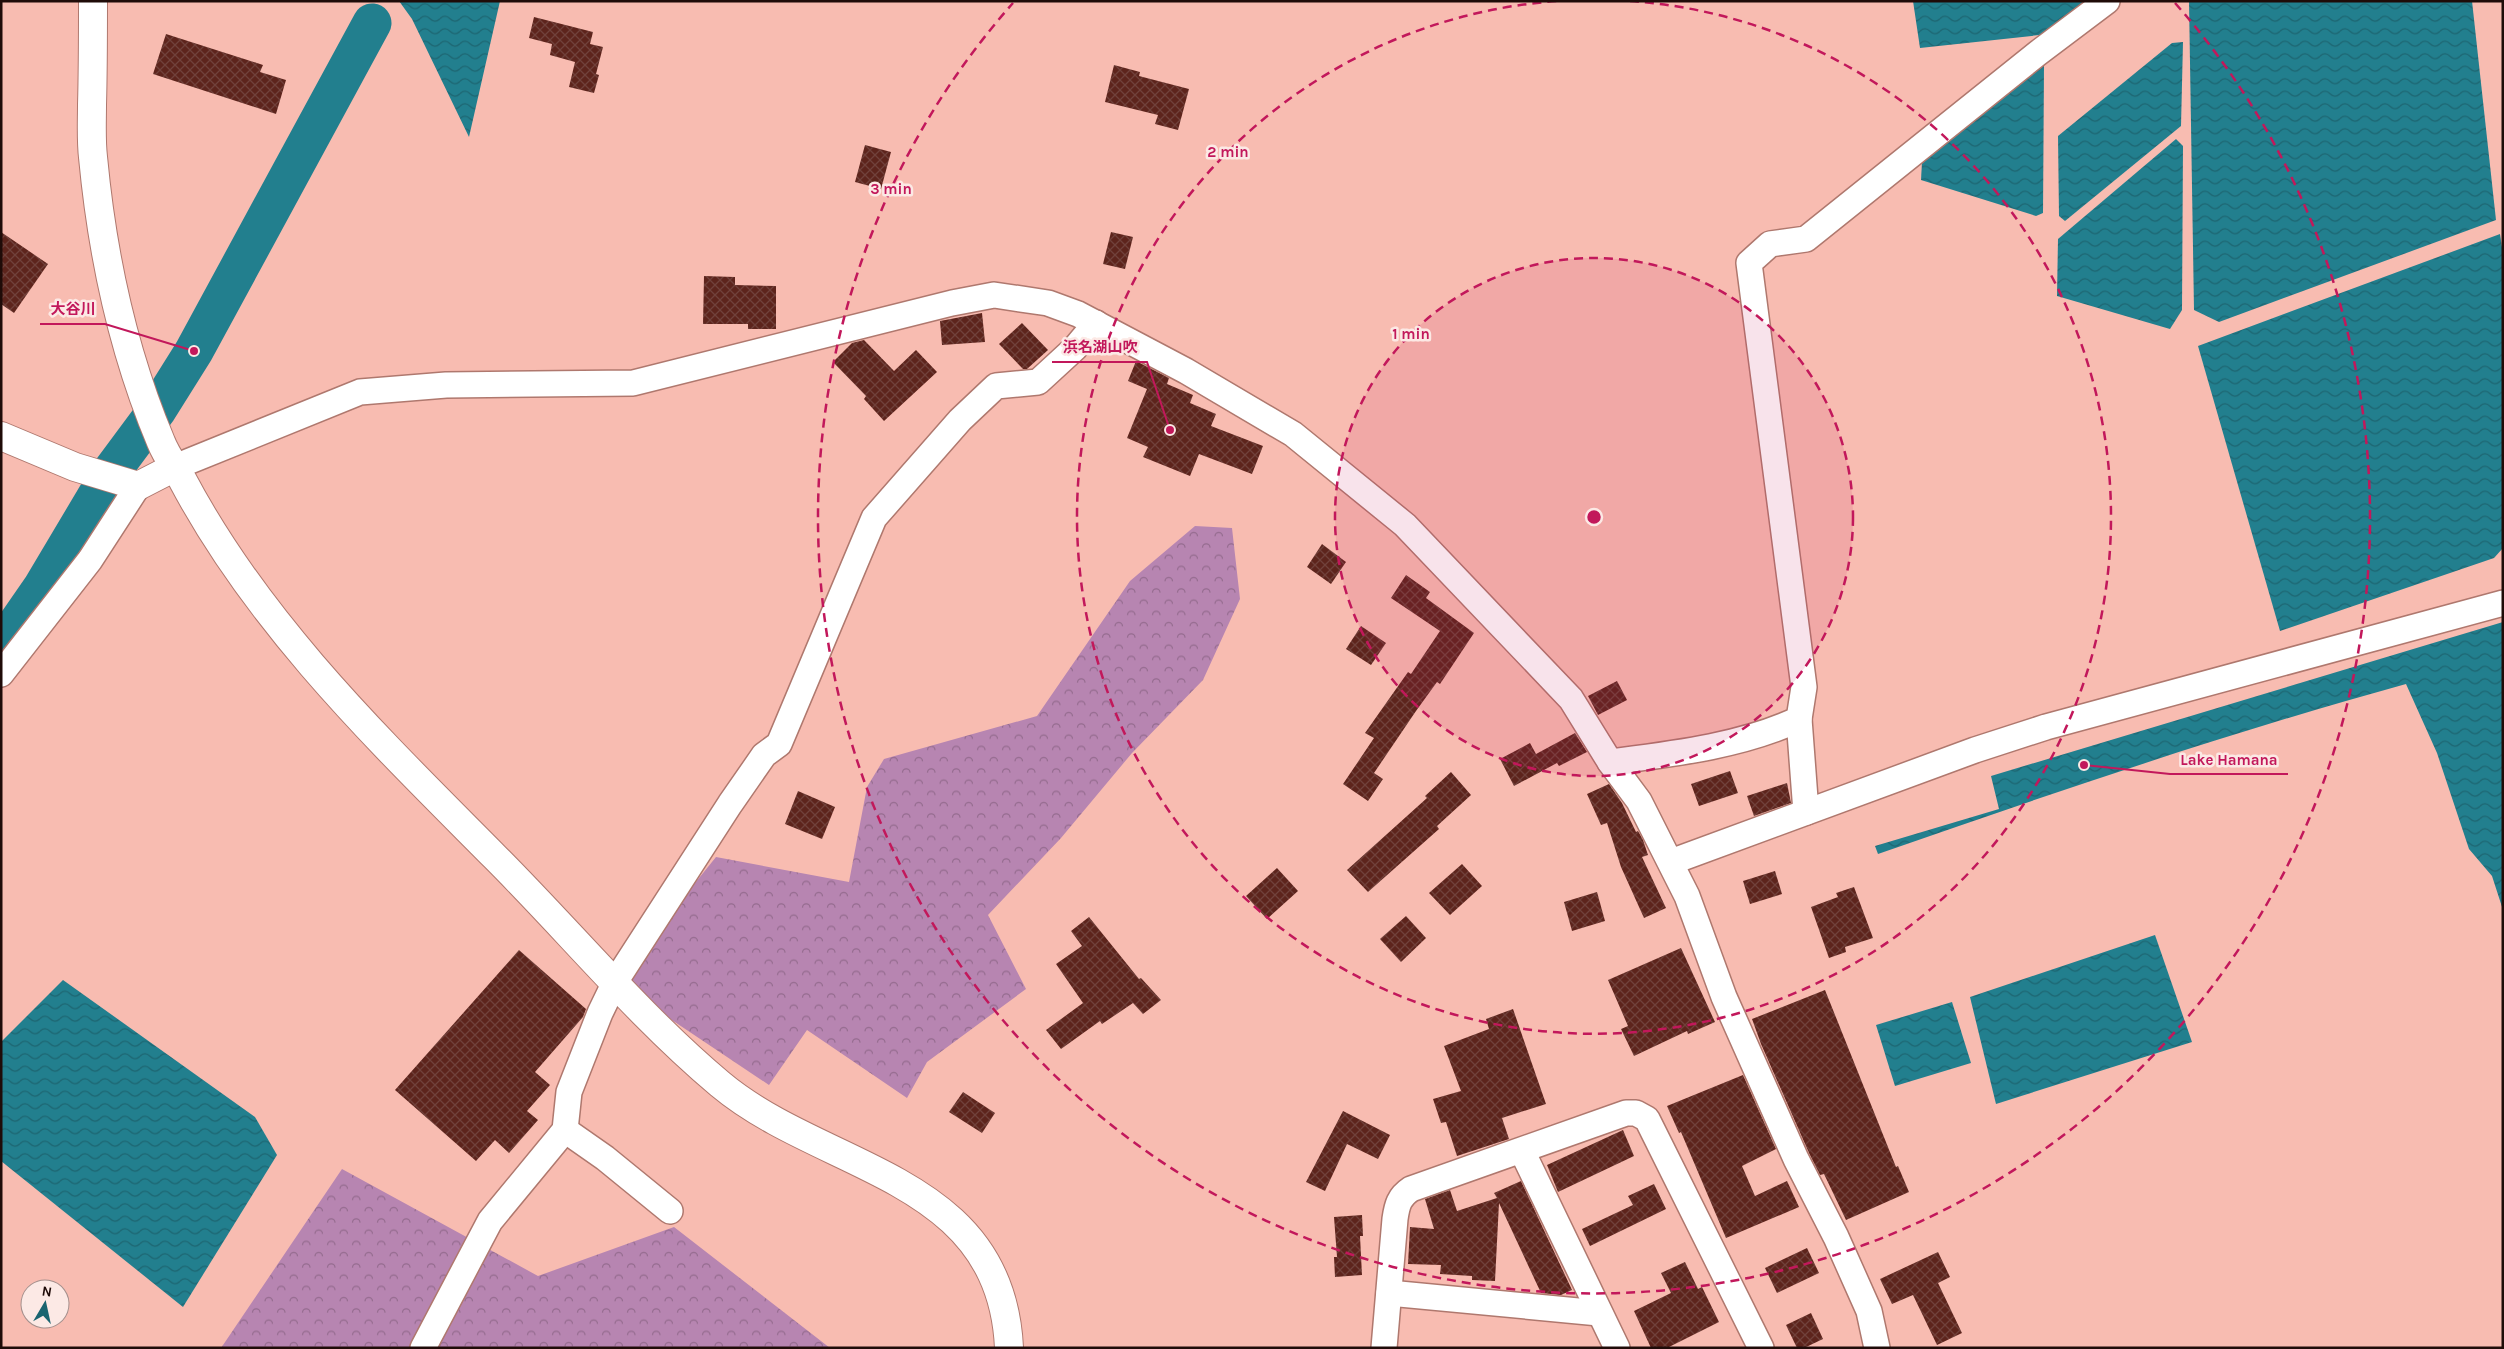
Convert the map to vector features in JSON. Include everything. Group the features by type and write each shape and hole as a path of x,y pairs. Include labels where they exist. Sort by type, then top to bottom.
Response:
{"street":[{"path":"93,1 92,154 109,269 126,340 140,387 162,446 207,526 249,589 349,707 615,982 717,1081 743,1102 917,1193 962,1228 985,1258 996,1285 1008,1318 1009,1348"},
{"path":"1806,812 1799,719 1804,687 1749,263 1770,244 1806,239 2038,53 2107,1"},
{"path":"1,674 90,560 138,486 175,467 360,392 446,385 634,383 952,303 994,295 1048,303 1078,314 1186,371 1293,434 1405,525 1571,699 1610,762 1639,801 1671,862 1687,896 1724,997 1796,1159 1836,1237 1869,1311 1877,1348"},
{"path":"423,1348 490,1222 565,1130 570,1092 600,1013 615,982 764,755 779,744 874,518 960,420 996,386 1038,382 1075,348 1096,323"},
{"path":"1,436 75,467 138,486"},
{"path":"1671,862 1974,750 2046,726 2503,603"},
{"path":"1610,762 1686,752 1780,728 1799,719"},
{"path":"1384,1348 1396,1206 1402,1195 1412,1189 1522,1151 1573,1130 1626,1113 1636,1112 1647,1119 1761,1348"},
{"path":"565,1130 605,1158 670,1212"},
{"path":"1522,1151 1617,1348"},
{"path":"1389,1293 1599,1313"}],"green space":[{"path":"1195,526 1232,528 1240,599 1203,680 1132,753 1061,838 988,915 1026,989 927,1062 907,1098 807,1030 769,1085 615,982 716,857 849,882 867,787 884,759 1037,716 1130,581"},
{"path":"342,1169 538,1276 674,1227 830,1348 221,1348"}],"water":[{"path":"399,1 500,1 469,137 412,19"},
{"path":"1913,1 2087,1 2049,34 1920,48"},
{"path":"2189,1 2472,1 2496,220 2219,322 2194,310"},
{"path":"2183,42 2181,126 2065,221 2059,216 2058,136 2172,43"},
{"path":"2039,64 2044,66 2043,213 2036,216 1921,180 1922,162"},
{"path":"2176,139 2183,146 2182,310 2170,329 2057,296 2058,239"},
{"path":"2500,234 2503,254 2503,548 2494,558 2280,631 2198,346"},
{"path":"2503,622 2503,910 2492,876 2469,849 2437,753 2406,684 2207,743 1878,854 1875,846 1999,809 1991,776"},
{"path":"2155,935 2192,1042 1996,1104 1970,997"},
{"path":"63,980 255,1117 277,1155 183,1307 1,1161 1,1042"},
{"path":"1952,1002 1971,1063 1895,1086 1876,1025"}],"building":[{"path":"534,17 593,32 590,44 603,47 596,74 599,75 594,93 569,87 575,62 550,55 552,44 529,38"},
{"path":"166,34 263,65 260,72 286,80 276,114 153,74"},
{"path":"1114,65 1140,72 1139,76 1189,89 1178,130 1155,124 1158,115 1105,102"},
{"path":"865,145 891,152 881,189 855,182"},
{"path":"1,232 48,264 14,313 1,304"},
{"path":"1111,232 1133,237 1125,269 1103,264"},
{"path":"704,276 735,277 735,285 776,286 776,329 748,329 748,324 703,324"},
{"path":"982,313 985,342 942,345 940,321"},
{"path":"1022,323 1048,350 1027,369 1023,369 999,344"},
{"path":"864,340 894,371 916,350 937,372 884,421 864,399 866,396 833,362 852,343"},
{"path":"1136,361 1169,378 1167,384 1193,395 1190,403 1216,414 1211,426 1263,446 1252,474 1199,454 1190,476 1143,457 1148,447 1127,438 1147,389 1128,381"},
{"path":"1322,544 1346,562 1331,584 1307,567"},
{"path":"1406,575 1430,592 1426,598 1474,633 1440,684 1437,682 1374,773 1383,779 1368,801 1343,784 1374,738 1365,733 1408,672 1411,674 1440,631 1391,598"},
{"path":"1361,626 1386,643 1371,665 1346,649"},
{"path":"1617,681 1627,700 1598,715 1588,696"},
{"path":"1575,733 1587,752 1559,766 1557,763 1514,786 1500,759 1530,743 1536,754"},
{"path":"1730,771 1738,793 1699,806 1691,784"},
{"path":"1451,772 1471,795 1437,826 1439,829 1368,892 1347,870 1427,798 1425,796"},
{"path":"1787,783 1791,803 1754,816 1747,796"},
{"path":"1609,784 1622,803 1636,832 1638,831 1643,840 1648,855 1642,857 1666,908 1644,918 1621,867 1607,823 1601,825 1587,794"},
{"path":"798,791 835,807 822,839 785,824"},
{"path":"1462,864 1482,886 1450,915 1429,893"},
{"path":"1277,868 1298,891 1267,919 1246,896"},
{"path":"1775,871 1782,894 1750,904 1743,881"},
{"path":"1854,887 1873,938 1845,947 1846,952 1829,958 1811,907 1838,897 1836,893"},
{"path":"1597,892 1605,921 1572,931 1564,902"},
{"path":"1406,916 1426,938 1401,962 1380,939"},
{"path":"1089,917 1139,979 1141,978 1161,1000 1143,1014 1133,1003 1102,1024 1100,1021 1061,1049 1046,1030 1083,1003 1056,964 1082,946 1071,931"},
{"path":"1681,948 1715,1022 1688,1034 1687,1031 1634,1056 1621,1029 1628,1026 1608,980"},
{"path":"519,950 586,1009 583,1017 535,1072 550,1085 527,1111 538,1120 509,1153 495,1140 476,1161 395,1090"},
{"path":"1825,990 1896,1167 1898,1166 1909,1192 1846,1220 1824,1174 1820,1175 1809,1153 1761,1044 1752,1019"},
{"path":"1513,1009 1546,1104 1502,1118 1509,1139 1457,1156 1446,1122 1441,1123 1433,1099 1461,1091 1444,1046 1489,1029 1486,1019"},
{"path":"1743,1075 1776,1149 1742,1166 1755,1196 1787,1181 1799,1207 1726,1238 1681,1132 1679,1133 1667,1106"},
{"path":"963,1092 995,1113 982,1133 949,1112"},
{"path":"1343,1111 1390,1135 1378,1159 1347,1144 1325,1191 1306,1182"},
{"path":"1623,1130 1634,1156 1558,1192 1547,1165"},
{"path":"1521,1181 1572,1290 1561,1295 1541,1293 1499,1203 1495,1281 1472,1280 1472,1276 1440,1274 1441,1265 1408,1264 1410,1227 1434,1229 1425,1199 1450,1190 1457,1211 1497,1198 1494,1193"},
{"path":"1654,1184 1666,1209 1590,1246 1582,1229 1633,1205 1628,1196"},
{"path":"1362,1215 1363,1236 1360,1236 1362,1275 1335,1277 1334,1257 1337,1257 1334,1217"},
{"path":"1807,1248 1819,1273 1777,1293 1765,1268"},
{"path":"1938,1252 1950,1277 1938,1283 1962,1333 1937,1345 1913,1295 1892,1304 1880,1279"},
{"path":"1685,1262 1698,1289 1702,1287 1719,1322 1667,1348 1651,1348 1634,1311 1671,1293 1661,1273"},
{"path":"1811,1313 1823,1339 1804,1348 1797,1348 1786,1325"}],"waterway":[{"path":"1,647 42,588 111,472 157,410 194,351 372,23"}],"place":[{"name":"大谷川","path":"194,351"},
{"name":"浜名湖山吹","path":"1170,430"},
{"name":"Lake Hamana","path":"2084,765"}]}
